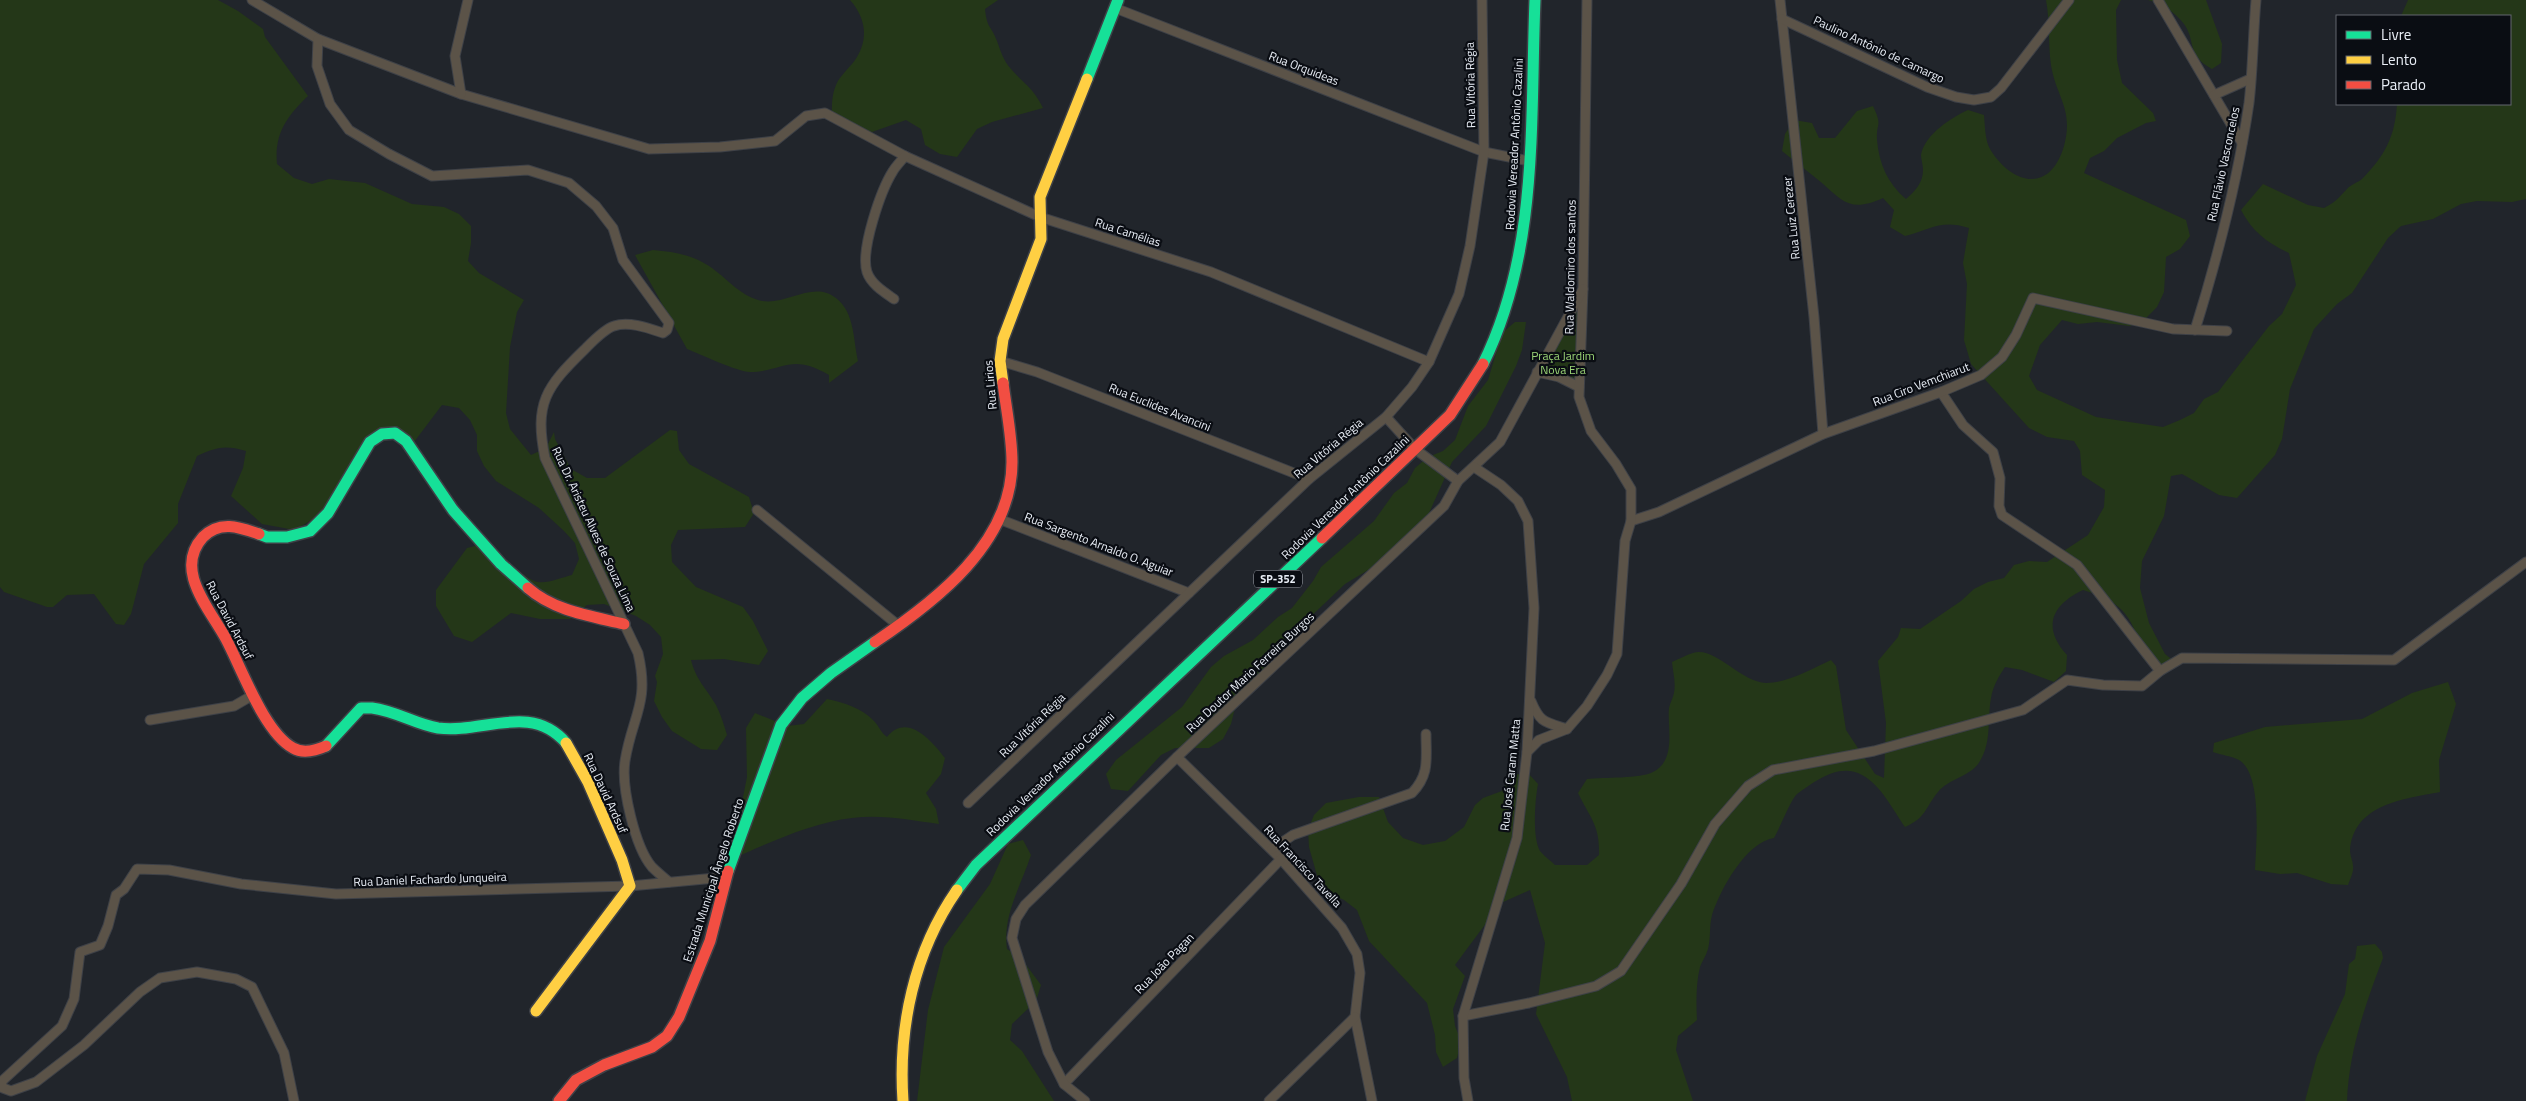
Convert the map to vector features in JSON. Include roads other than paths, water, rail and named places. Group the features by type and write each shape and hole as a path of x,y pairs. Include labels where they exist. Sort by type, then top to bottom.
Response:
{"street":[{"path":"252,0 318,39 461,94"},
{"path":"461,94 455,56 468,0"},
{"name":"Rua Vitória Régia","path":"968,803 1309,479 1386,416 1412,387 1429,362 1459,294 1470,246 1484,152 1482,0"},
{"name":"Rodovia Vereador Antônio Cazalini","path":"903,1101 901,1058 905,1020 913,984 925,948 949,902 976,865 1015,825 1415,450 1450,415 1484,363 1514,285 1522,248 1527,208 1535,0"},
{"name":"Rua Waldomiro dos santos","path":"1567,729 1587,706 1607,675 1617,654 1625,542 1631,520 1631,490 1616,464 1591,431 1579,397 1583,289 1587,0"},
{"name":"Rua Luiz Cerezer","path":"1780,0 1814,317 1823,434"},
{"name":"Paulino Antônio de Camargo","path":"1782,19 1927,87 1956,97 1974,100 1991,96 2001,88 2069,0"},
{"path":"2158,0 2242,143"},
{"name":"Rua Flávio Vasconcelos","path":"2195,330 2212,275 2242,143 2250,79 2256,0"},
{"name":"Rua Orquideas","path":"1116,4 1484,152 1529,161"},
{"name":"Rua Lirios","path":"802,698 831,673 899,626 961,573 983,547 1000,520 1008,495 1012,462 1000,361 1003,339 1041,239 1040,197 1116,4"},
{"name":"Rua Dr. Aristeu Alves de Souza Lima","path":"318,39 317,66 330,104 349,130 389,154 432,176 528,170 569,183 596,206 613,228 623,260 669,324 667,330 663,333 628,324 612,326 559,374 547,393 540,413 540,436 544,458 624,624"},
{"path":"2214,95 2250,79"},
{"name":"Rua Camélias","path":"461,94 649,148 720,147 775,141 806,116 825,113 905,156 1040,217 1211,272 1429,362"},
{"path":"894,299 878,288 867,273 864,256 869,231 892,172 905,156"},
{"name":"Rua Doutor Mario Ferreira Burgos","path":"1064,1084 1048,1052 1012,938 1016,919 1025,905 1177,757 1444,506 1458,481 1500,442 1583,289"},
{"name":"Rua Ciro Vemchiarut","path":"1631,520 1659,512 1823,434 1942,392 1981,375 2002,357 2016,334 2033,298 2172,328 2227,331"},
{"name":"Rua Euclides Avancini","path":"1000,361 1037,372 1309,479"},
{"path":"1538,372 1559,377 1579,388"},
{"path":"1942,392 1963,425 1993,452 2000,478 1999,506 2002,515 2077,565 2160,671"},
{"path":"1386,416 1415,450 1458,481"},
{"name":"Rua David Ardsuf","path":"630,886 623,858 585,775 568,746 554,731 539,723 520,721 457,729 432,727 389,709 361,708 327,746 314,751 294,749 274,731 253,695 193,578 191,560 196,545 209,531 224,525 240,527 267,537 287,537 310,531 328,513 370,442 382,434 395,433 406,441 453,510 501,564 538,596 570,611 624,624 638,653 643,676 643,697 625,761 625,778 630,808 640,843 651,866 669,882"},
{"name":"Rua José Caram Matta","path":"1468,1101 1464,1078 1463,1016 1516,838 1528,752 1534,608 1528,521 1518,501 1502,485 1474,468"},
{"path":"757,510 899,626"},
{"name":"Rua Sargento Arnaldo O. Aguiar","path":"1000,520 1189,593"},
{"path":"1463,1016 1529,1003 1596,986 1621,971 1681,884 1715,824 1748,786 1773,770 1874,751 2023,710 2067,680 2103,685 2142,686 2160,671 2182,658 2394,660 2526,562"},
{"path":"150,720 234,706 253,695"},
{"path":"1530,696 1537,716 1548,723 1567,729"},
{"name":"Estrada Municipal Ângelo Roberto","path":"559,1101 576,1080 604,1065 652,1047 667,1036 679,1017 710,941 726,877 781,725 802,698"},
{"path":"1528,752 1539,740 1567,729"},
{"path":"1272,850 1293,835 1412,793 1422,783 1426,772 1426,734"},
{"name":"Rua Francisco Tavella","path":"1177,757 1281,859 1342,928 1357,954 1360,973 1355,1017 1372,1101"},
{"name":"Rua João Pagan","path":"1064,1084 1281,859"},
{"name":"Rua Daniel Fachardo Junqueira","path":"0,1081 62,1026 74,999 80,952 100,945 108,926 116,895 124,889 137,869 169,870 241,884 336,894 630,886 726,877"},
{"path":"536,1012 630,886"},
{"path":"0,1081 3,1088 11,1091 36,1082 84,1045 140,992 160,978 197,972 236,979 252,987 284,1053 294,1101"},
{"path":"1269,1101 1355,1017"},
{"path":"1064,1084 1085,1101"}],"park label":[{"name":"Praça Jardim Nova Era","path":"1563,362"}]}
